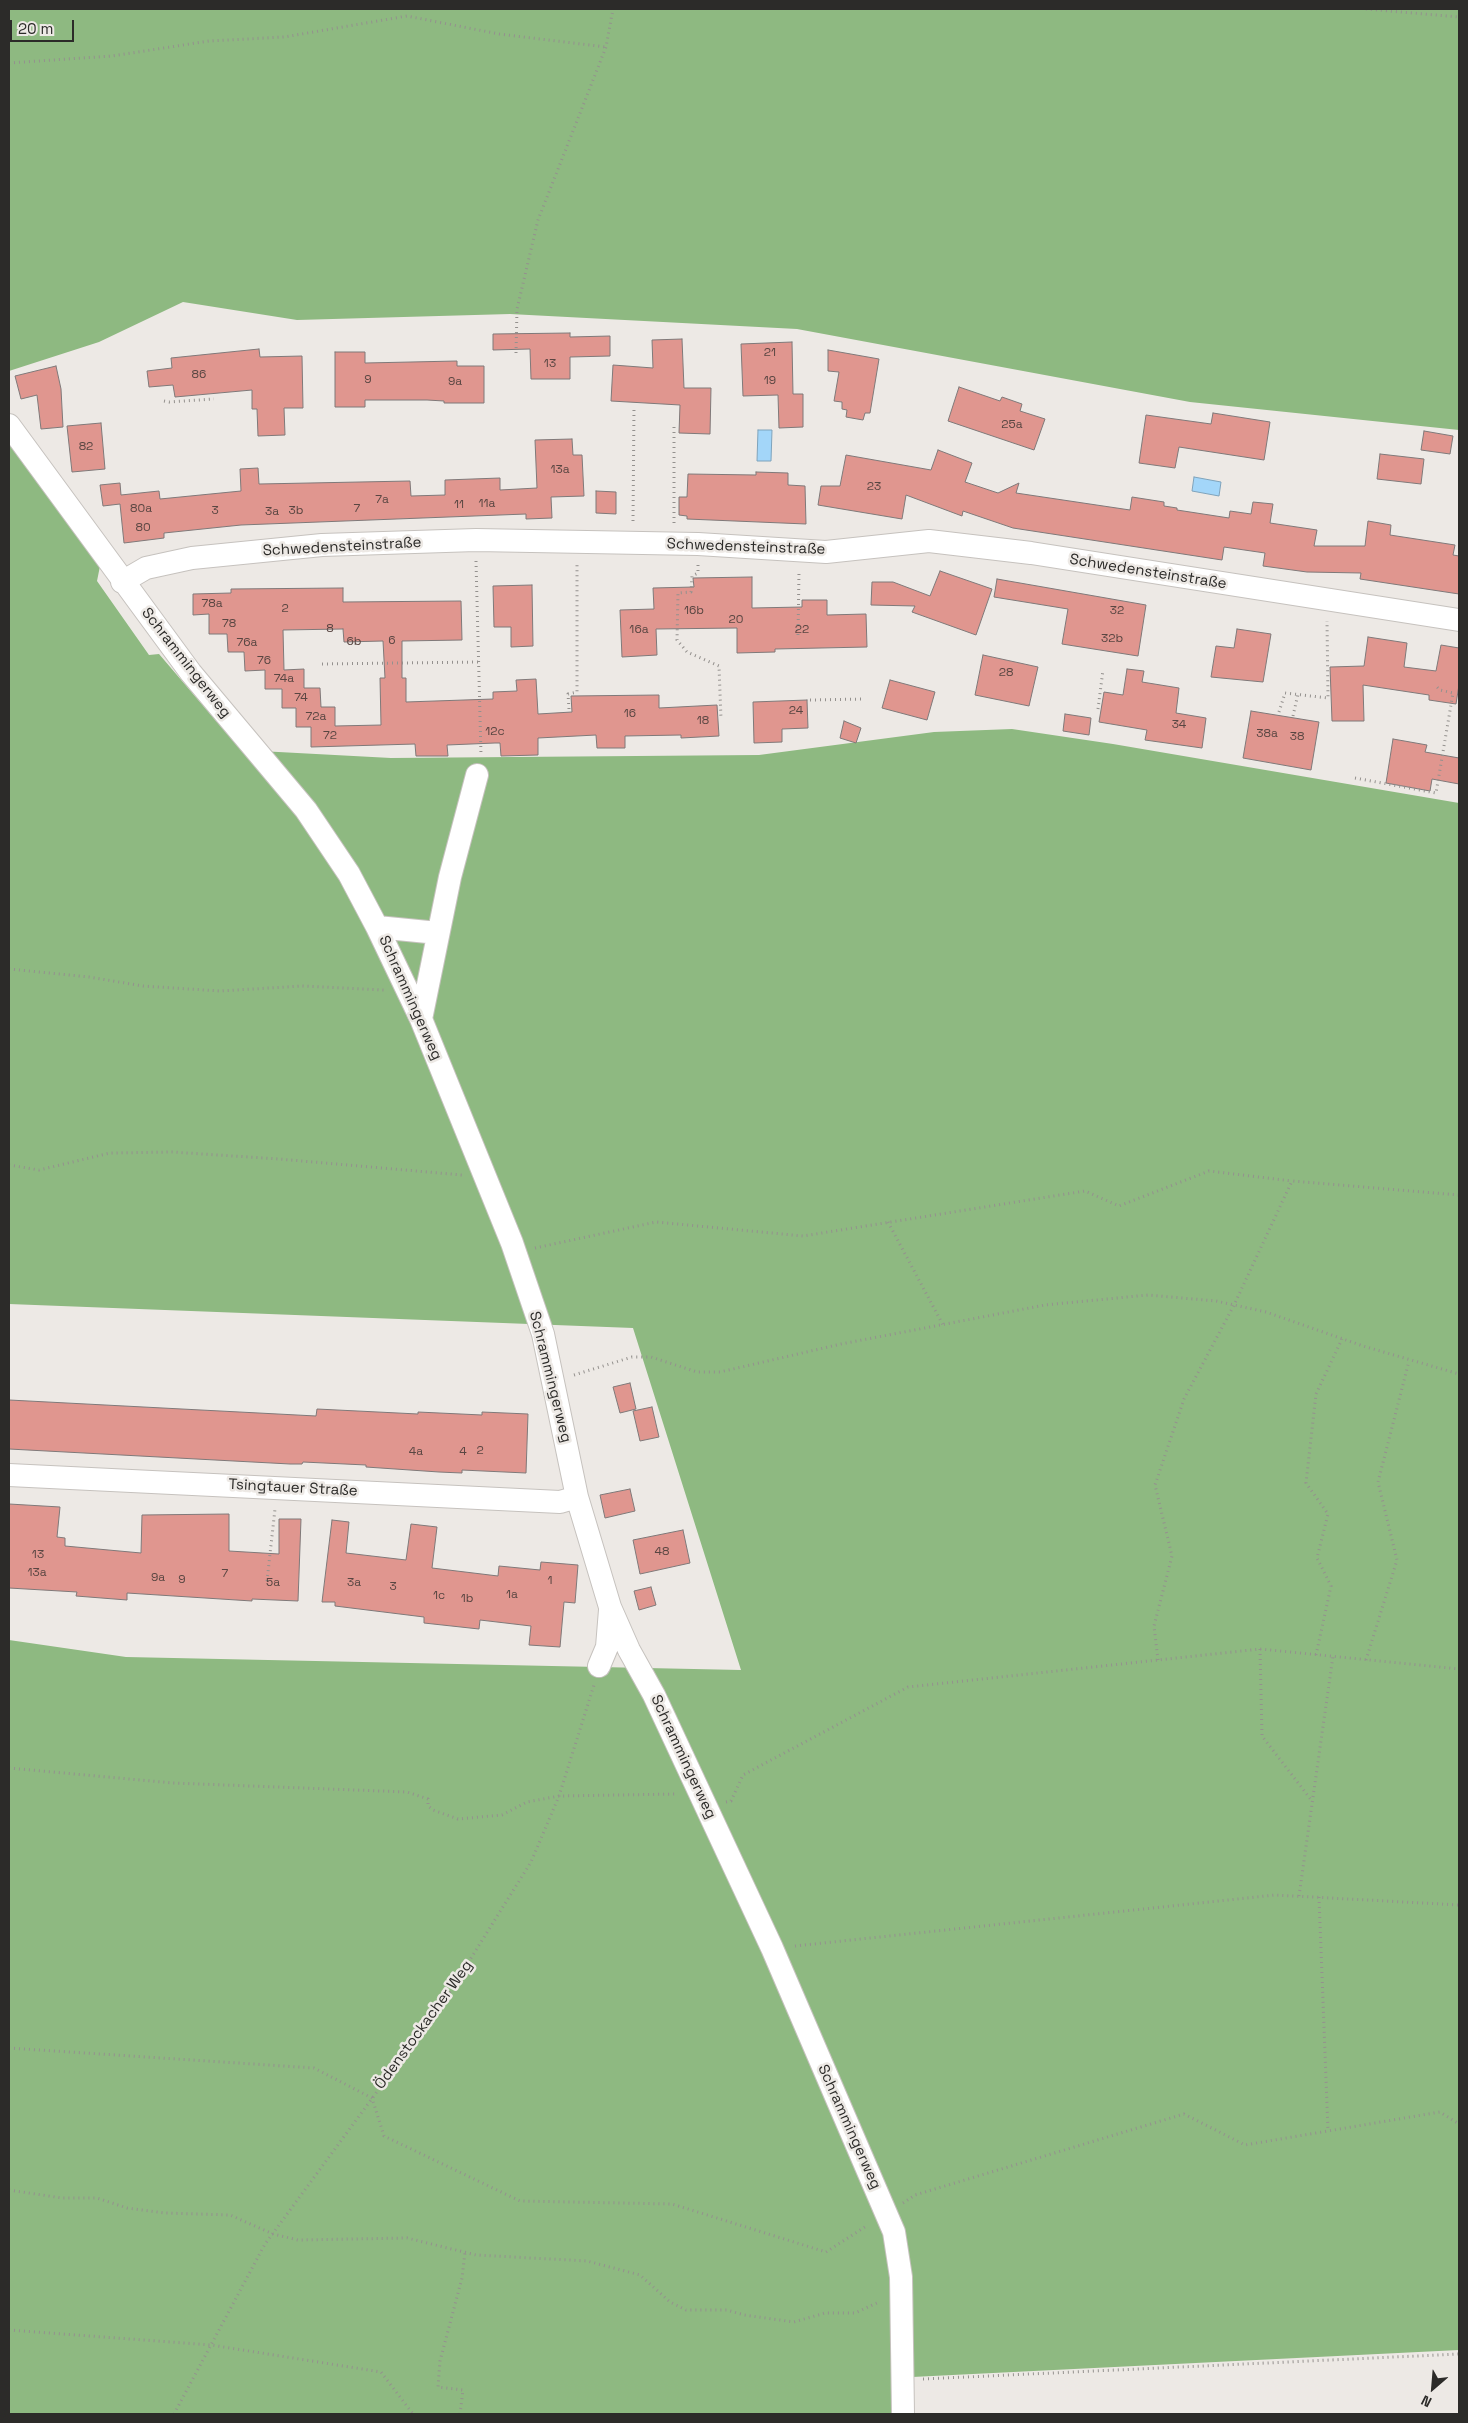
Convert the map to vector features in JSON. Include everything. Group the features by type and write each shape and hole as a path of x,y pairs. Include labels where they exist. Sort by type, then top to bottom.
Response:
{"street":[{"name":"Schrammingerweg","path":"9,425 61,494 122,582 191,673 306,810 349,874 377,927 421,1019 515,1252 543,1334 555,1383 577,1497 610,1607 612,1654 654,1695 772,1948 894,2232 901,2288 903,2414"},
{"name":"Schwedensteinstraße","path":"122,582 146,568 192,558 322,545 476,540 698,544 826,552 929,541 1030,553 1459,620"},
{"path":"421,1019 438,934 477,775"},
{"path":"377,927 438,934"},
{"name":"Tsingtauer Straße","path":"9,1475 560,1502 577,1497"}],"path":[{"path":"516,353 517,309 538,220 606,47 613,9"},
{"path":"1366,9 1459,17"},
{"path":"9,63 112,56 209,41 284,37 407,16 499,34 606,47"},
{"path":"164,401 214,399"},
{"path":"633,528 634,407"},
{"path":"674,427 674,518"},
{"path":"476,540 482,756 477,775"},
{"path":"569,709 568,694 577,692 577,570"},
{"path":"798,635 800,570"},
{"path":"695,574 692,576 691,592 678,593 677,640 687,652 720,666 721,719"},
{"path":"1280,712 1285,693 1328,698 1327,600"},
{"path":"322,664 479,662"},
{"path":"1098,709 1103,670"},
{"path":"1355,778 1436,793 1453,692 1440,690 1437,687"},
{"path":"1293,716 1298,694"},
{"path":"810,700 864,699"},
{"path":"9,969 89,977 143,986 220,991 302,986 408,991"},
{"path":"9,1166 39,1170 110,1153 172,1152 279,1159 485,1178"},
{"path":"515,1252 656,1222 803,1236 1085,1191 1119,1206 1209,1171 1292,1182 1459,1195"},
{"path":"1158,1660 1154,1626 1172,1556 1155,1486 1184,1399 1234,1305 1292,1182"},
{"path":"888,1222 943,1325"},
{"path":"555,1383 587,1370 632,1357 651,1357 697,1372 720,1372 841,1344 1045,1305 1148,1295 1234,1305 1266,1312 1342,1339 1459,1374"},
{"path":"1316,1655 1331,1586 1317,1558 1328,1514 1306,1483 1316,1394 1342,1339"},
{"path":"1366,1660 1397,1560 1378,1482 1409,1360"},
{"path":"267,1581 274,1519"},
{"path":"1260,1649 1262,1736 1312,1801"},
{"path":"9,1768 173,1783 408,1792 428,1799 428,1806 433,1810 458,1819 502,1815 527,1802 559,1796 731,1801 743,1775 908,1687 1260,1649 1459,1669"},
{"name":"Ödenstockacher Weg","path":"174,2414 273,2234 446,1998 492,1928 531,1862 559,1796 612,1654"},
{"path":"1299,1896 1333,1656"},
{"path":"772,1948 1275,1895 1459,1904"},
{"path":"1319,1897 1328,2131"},
{"path":"9,2048 314,2068 372,2098 384,2136 520,2201 672,2204 826,2252 915,2195 1184,2114 1245,2144 1440,2112 1459,2124"},
{"path":"9,2190 62,2198 97,2198 127,2208 165,2213 230,2215 273,2234 298,2240 407,2238 465,2252 532,2260 587,2261 640,2275 670,2302 686,2310 727,2310 785,2322 794,2322 825,2313 855,2313 872,2306 901,2288"},
{"path":"460,2414 462,2390 438,2387 440,2360 462,2278 465,2252"},
{"path":"9,2330 211,2345 381,2372 413,2414"},
{"path":"902,2380 1459,2354"}],"green space":[{"path":"9,9 1459,9 1459,430 1190,402 797,329 510,314 297,320 183,302 99,342 9,371"},
{"path":"9,436 100,566 97,581 149,655 159,654 241,750 391,758 759,755 934,732 1012,729 1113,744 1459,803 1459,2350 912,2377 894,2414 9,2414 9,1640 126,1657 741,1670 633,1328 9,1304"}],"water":[{"path":"758,430 772,430 771,461 757,461"},
{"path":"1194,477 1221,482 1219,496 1192,491"}],"building":[{"path":"570,333 570,337 610,336 610,356 570,357 570,379 531,379 530,349 493,350 493,334"},
{"path":"682,339 684,388 711,388 710,434 679,433 680,405 611,401 613,365 653,368 652,340"},
{"path":"792,342 793,394 803,394 803,427 779,428 778,395 743,396 741,344"},
{"path":"259,349 260,357 302,356 303,408 284,408 285,435 258,436 257,409 252,409 252,390 175,397 173,385 149,387 147,371 172,368 171,358"},
{"path":"828,350 879,359 870,413 865,413 863,420 846,417 847,410 842,409 842,402 834,401 839,372 828,371"},
{"path":"335,352 365,352 365,363 457,361 457,366 484,366 484,403 444,403 444,401 427,400 365,400 365,407 335,407"},
{"path":"56,366 61,389 63,427 41,429 37,395 21,399 15,376"},
{"path":"959,387 1000,401 1002,397 1022,404 1020,411 1045,419 1034,450 948,421"},
{"path":"1213,413 1270,422 1264,460 1179,447 1175,468 1139,463 1146,415 1211,424"},
{"path":"101,423 105,469 72,472 67,426"},
{"path":"1424,431 1453,436 1450,454 1421,450"},
{"path":"572,439 573,455 582,455 584,496 551,497 552,518 526,519 526,514 241,525 164,533 164,538 124,543 120,504 103,506 100,485 120,483 121,495 159,491 160,499 241,491 240,469 258,468 259,484 410,481 411,496 445,495 445,480 500,478 500,490 537,488 535,440"},
{"path":"938,450 972,463 965,482 998,493 1019,483 1016,493 1130,510 1132,497 1164,502 1164,506 1177,508 1177,510 1229,518 1230,511 1251,514 1253,502 1273,504 1270,523 1317,530 1314,546 1365,546 1368,521 1391,525 1390,535 1455,545 1453,555 1459,556 1459,594 1360,579 1361,573 1307,572 1263,566 1265,553 1224,547 1222,560 1013,528 963,511 962,516 906,495 902,519 818,505 821,486 840,486 846,455 931,470"},
{"path":"1380,454 1424,459 1421,484 1377,479"},
{"path":"756,472 788,473 788,485 805,486 806,524 687,519 687,516 679,515 679,497 687,497 688,474 756,475"},
{"path":"596,491 616,492 616,514 596,513"},
{"path":"940,571 992,589 976,635 912,612 915,606 871,605 872,582 893,582 930,596"},
{"path":"752,577 752,608 802,607 802,600 827,600 827,615 866,614 867,647 775,649 775,652 737,653 737,628 656,629 657,655 622,657 620,610 654,609 653,588 694,587 693,578"},
{"path":"997,579 1146,605 1138,656 1062,644 1068,609 994,597"},
{"path":"532,585 533,646 511,647 511,627 494,627 493,586"},
{"path":"343,588 343,602 461,601 462,640 402,641 402,678 406,678 406,702 493,699 493,692 517,691 516,680 536,679 538,714 572,712 571,696 659,695 659,708 717,705 719,736 681,738 681,735 625,736 625,748 597,748 596,735 538,738 538,755 501,756 500,743 447,745 448,756 416,756 415,744 311,747 311,727 296,727 296,708 282,708 282,689 265,689 265,670 245,671 244,652 228,652 227,634 209,634 209,614 193,615 193,594 231,593 231,589","holes":["343,629 344,642 383,641 385,678 380,678 381,725 335,726 335,707 321,707 320,688 304,688 304,669 284,670 283,630"]},
{"path":"1237,629 1271,634 1263,682 1211,677 1216,646 1234,648"},
{"path":"1368,637 1407,643 1404,667 1436,671 1441,645 1459,648 1459,685 1456,704 1429,700 1429,695 1363,685 1364,721 1332,721 1330,667 1364,666"},
{"path":"983,655 1038,667 1029,706 975,695"},
{"path":"1127,669 1144,671 1142,682 1179,688 1176,713 1206,718 1202,748 1145,740 1147,730 1099,722 1104,692 1123,695"},
{"path":"890,680 935,692 927,720 882,708"},
{"path":"807,700 808,728 782,729 782,742 754,743 753,702"},
{"path":"1251,711 1319,722 1311,770 1243,758"},
{"path":"1065,714 1091,718 1089,735 1063,731"},
{"path":"844,721 861,728 856,743 840,738"},
{"path":"1393,739 1427,745 1425,752 1459,758 1459,784 1432,779 1430,791 1386,783"},
{"path":"630,1383 636,1409 620,1413 613,1387"},
{"path":"9,1400 316,1416 317,1409 418,1414 418,1412 482,1415 482,1412 528,1414 526,1473 462,1470 462,1473 439,1472 366,1467 366,1465 303,1462 302,1464 290,1464 9,1449"},
{"path":"652,1407 659,1437 640,1441 633,1411"},
{"path":"630,1489 635,1511 605,1518 600,1495"},
{"path":"9,1504 60,1507 57,1537 65,1538 65,1546 141,1553 142,1515 229,1514 229,1551 279,1554 279,1519 301,1519 298,1601 252,1599 252,1601 127,1593 127,1600 76,1596 77,1592 9,1588"},
{"path":"332,1520 349,1522 346,1553 406,1560 411,1524 437,1527 432,1568 498,1576 499,1566 540,1570 541,1562 578,1565 575,1603 564,1602 560,1647 529,1645 531,1626 480,1620 479,1629 424,1623 424,1617 335,1606 335,1602 322,1602"},
{"path":"683,1530 690,1563 640,1574 633,1540"},
{"path":"651,1587 656,1605 639,1610 634,1591"}]}
